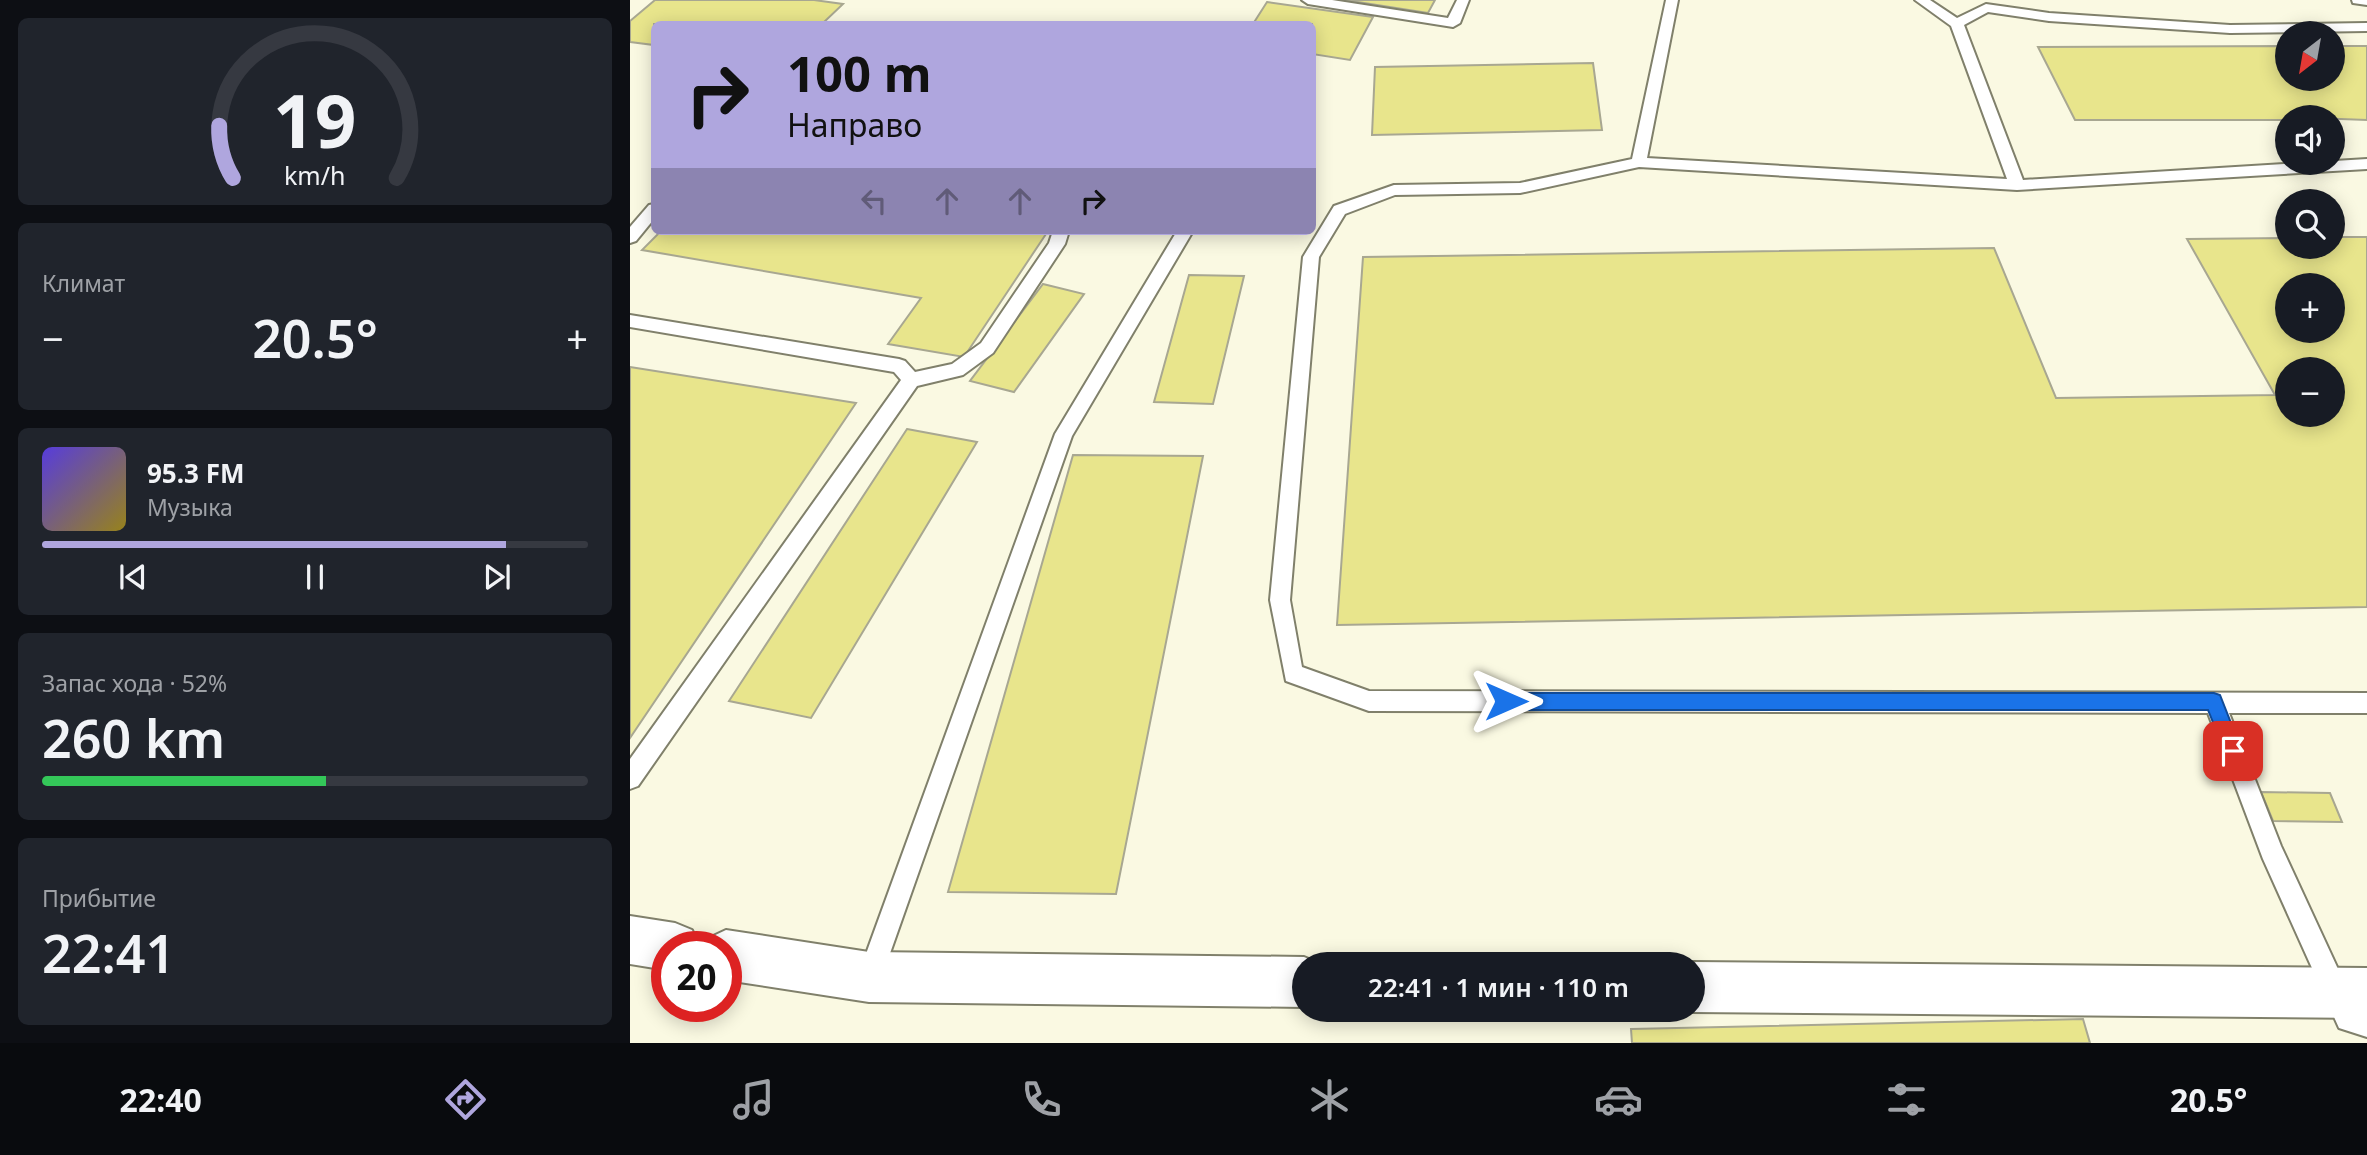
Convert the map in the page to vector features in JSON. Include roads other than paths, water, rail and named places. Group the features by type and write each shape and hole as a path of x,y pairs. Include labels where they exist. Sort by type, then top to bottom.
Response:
{"street":[{"path":"630,940 651,943"},
{"path":"742,957 869,977 1292,982"},
{"path":"1705,987 2357,1003"}],"lane":[{"path":"1308,0 1453,23 1463,0"},
{"path":"1639,162 1672,0"},
{"path":"1921,0 1957,23 2017,184"},
{"path":"2358,0 2367,1"},
{"path":"1957,23 1986,8 2049,17 2230,29 2367,27"},
{"path":"2367,163 2017,184 1639,162 1520,188 1394,190 1339,210 1311,257 1280,600 1293,674 1369,701 2367,703"},
{"path":"630,237 651,212"},
{"path":"630,778 911,380 957,370 987,348 1057,244 1060,235"},
{"path":"869,977 1064,434 1183,235"},
{"path":"630,321 899,366 911,380"},
{"path":"2214,701 2271,850 2357,1003"}]}
